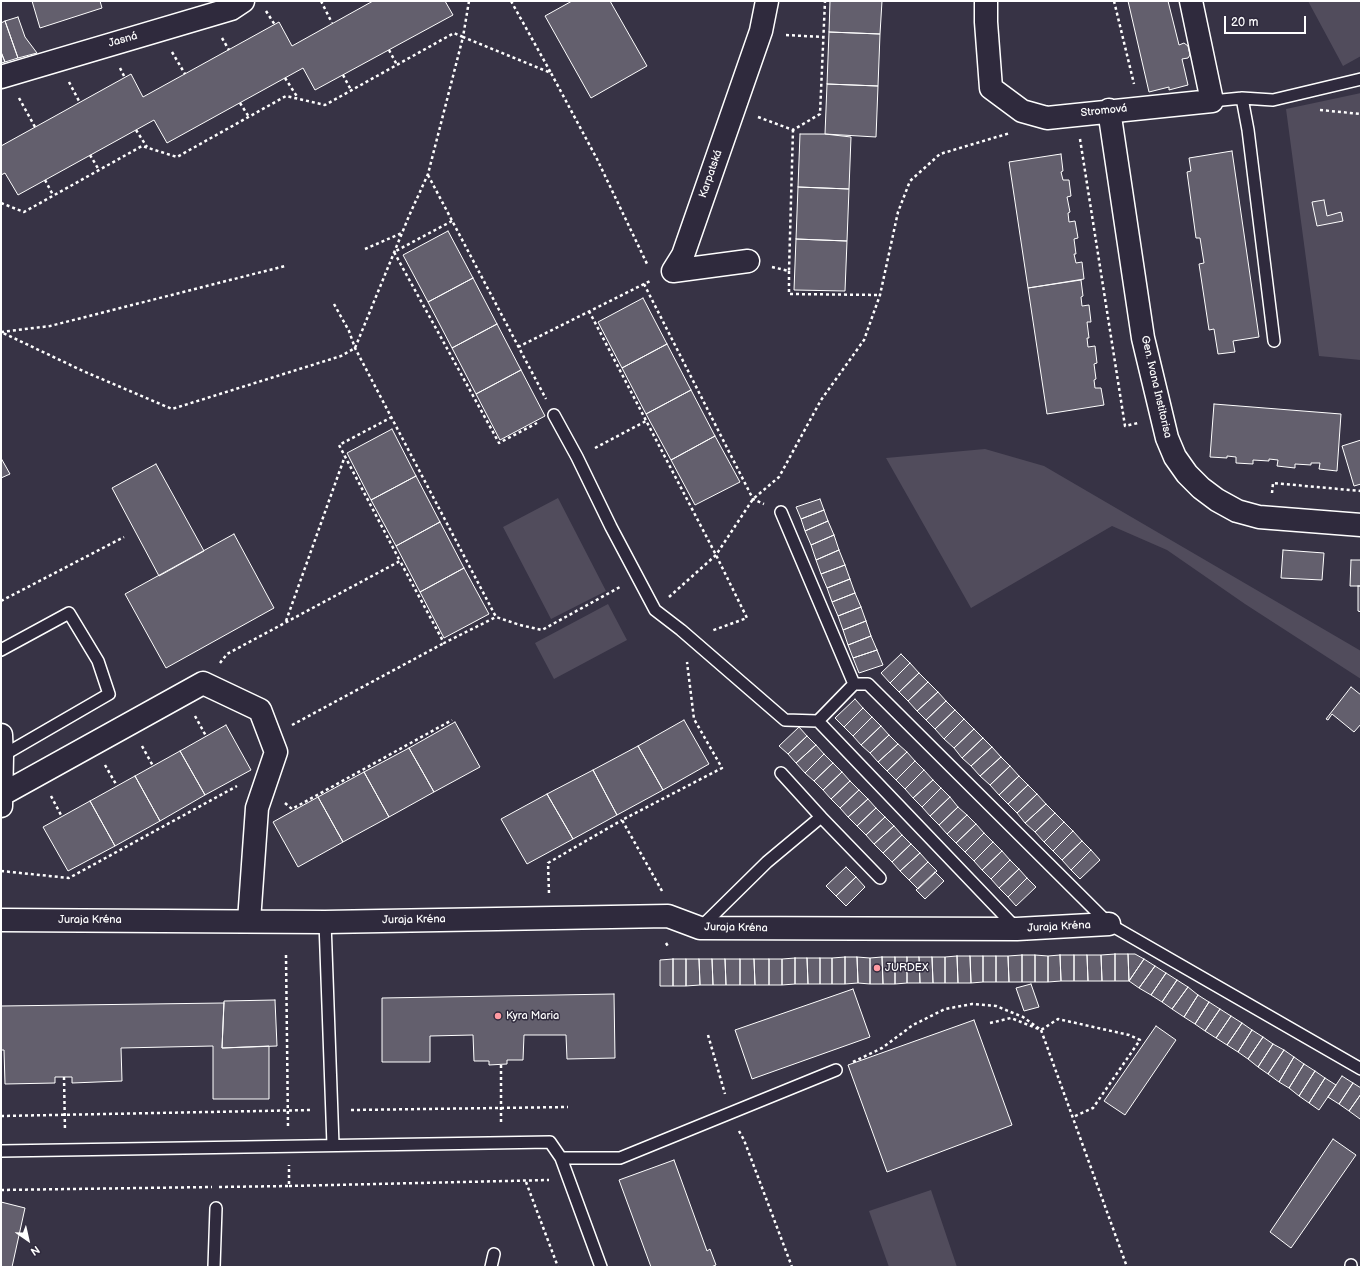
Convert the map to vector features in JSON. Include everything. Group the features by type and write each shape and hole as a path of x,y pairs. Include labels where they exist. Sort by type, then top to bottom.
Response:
{"street":[{"name":"Jasná","path":"1,77 231,9 243,1"},
{"name":"Karpatská","path":"663,275 683,255 761,30 767,1"},
{"name":"Stromová","path":"986,1 986,22 991,88 1022,111 1047,118 1109,110 1212,101"},
{"path":"1191,1 1212,101"},
{"name":"Gen. Ivana Institorisa","path":"1109,110 1143,338 1167,438 1175,456 1187,474 1201,488 1217,500 1237,510 1259,517 1361,525"},
{"path":"663,275 748,261"},
{"path":"1,795 203,683 260,710 276,752 257,808 249,921"},
{"path":"1,806 2,746"},
{"name":"Juraja Kréna","path":"1,920 325,922 668,916 700,928 1017,929 1109,924"}],"lane":[{"path":"1212,101 1242,98 1273,100 1361,79"},
{"path":"1242,98 1248,130 1274,341"},
{"path":"554,415 655,610 690,638 785,720 818,721 1017,929"},
{"path":"781,512 854,684"},
{"path":"1,650 69,613 98,661 109,694 2,746"},
{"path":"818,721 854,684 868,684 1109,924 1359,1067"},
{"path":"781,773 820,817 880,878"},
{"path":"700,928 767,862 820,817"},
{"path":"325,922 333,1145"},
{"path":"561,1158 620,1158 836,1070"},
{"path":"1,1151 550,1142 561,1158 600,1267"},
{"path":"214,1267 216,1208"},
{"path":"491,1267 494,1254"}],"path":[{"path":"321,1 332,23"},
{"path":"1,332 83,371 172,409 341,356 355,348 428,174 463,37 469,1"},
{"path":"511,1 597,159 635,236 663,275 518,347"},
{"path":"793,130 820,114 825,1"},
{"path":"1114,1 1138,108"},
{"path":"265,9 275,25"},
{"path":"1,203 24,212 142,146 177,157 286,96 325,105 454,33 551,73"},
{"path":"779,35 823,37"},
{"path":"169,48 185,74"},
{"path":"389,50 397,65"},
{"path":"343,75 351,90"},
{"path":"66,76 80,103"},
{"path":"285,78 298,99"},
{"path":"18,97 35,127"},
{"path":"240,103 248,117"},
{"path":"655,610 716,555 753,499 779,477 821,400 864,340 880,295 898,212 910,181 940,154 1014,132 1018,125 1022,111"},
{"path":"753,115 793,130"},
{"path":"136,130 148,148"},
{"path":"793,130 789,294 880,295"},
{"path":"90,155 99,170"},
{"path":"394,252 499,443 554,415 428,174"},
{"path":"45,180 54,195"},
{"path":"394,252 452,221"},
{"path":"365,249 402,233"},
{"path":"748,261 789,271"},
{"path":"1,332 50,326 285,266"},
{"path":"644,284 753,499 781,512"},
{"path":"334,304 349,331 355,348 496,616 520,625 542,630 638,578"},
{"path":"549,894 548,863 622,820 722,768 694,719 685,641 747,618 716,555 589,311"},
{"path":"392,417 339,445 444,643"},
{"path":"577,457 646,422"},
{"path":"286,622 345,456"},
{"path":"1273,483 1361,491"},
{"path":"1,602 124,537"},
{"path":"203,683 227,654 400,561"},
{"path":"270,737 496,616"},
{"path":"194,713 206,736"},
{"path":"1,872 69,878 268,777 292,809 452,720"},
{"path":"140,742 153,766"},
{"path":"104,762 117,786"},
{"path":"49,792 62,817"},
{"path":"622,820 663,893"},
{"path":"836,1070 882,1048 913,1025 945,1009 972,1004 996,1006 1023,1016 1041,1030 1127,1267"},
{"path":"990,1023 1011,1018 1041,1030"},
{"path":"1041,1030 1058,1019 1129,1035 1140,1040 1093,1108 1073,1117"},
{"path":"708,1035 730,1113 744,1140 792,1267"},
{"path":"501,1065 501,1142"},
{"path":"64,1077 65,1150"},
{"path":"1,1116 568,1107"},
{"path":"289,1186 569,1180"},
{"path":"526,1182 558,1267"}],"shaded area":[{"path":"1308,1 1361,1 1361,56 1343,66"},
{"path":"1361,93 1361,360 1319,356 1286,109"},
{"path":"985,449 1044,466 1361,651 1361,679 1245,604 1167,550 1112,526 971,608 886,458"},
{"path":"558,498 606,591 551,619 503,527"},
{"path":"608,604 627,640 554,679 535,643"},
{"path":"931,1190 957,1267 889,1267 869,1211"}],"building":[{"path":"32,1 100,1 102,8 40,28"},
{"path":"373,1 445,1 453,15 315,90 303,68 167,143 154,120 18,195 5,173 1,175 1,146 131,74 143,97 279,22 292,46"},
{"path":"572,1 610,1 647,66 591,98 545,16"},
{"path":"830,1 882,1 880,34 829,32"},
{"path":"1128,1 1168,1 1179,45 1184,43 1188,46 1190,55 1188,58 1182,59 1188,85 1169,90 1169,87 1149,92"},
{"path":"18,17 25,37 37,53 18,58 5,21"},
{"path":"5,21 18,58 5,62 1,52 1,23"},
{"path":"829,32 880,34 878,86 827,84"},
{"path":"1,52 5,62 1,63"},
{"path":"827,84 878,86 876,137 825,134"},
{"path":"800,134 825,134 851,137 849,189 798,187"},
{"path":"1232,151 1259,337 1233,341 1235,352 1218,354 1214,329 1209,330 1199,264 1204,263 1200,238 1196,238 1187,172 1191,171 1189,158"},
{"path":"1061,154 1063,171 1061,172 1063,180 1069,180 1071,196 1067,197 1070,212 1068,213 1069,222 1075,221 1078,238 1074,239 1076,254 1074,254 1076,263 1082,262 1084,279 1028,288 1009,162"},
{"path":"798,187 849,189 847,241 796,239"},
{"path":"1324,200 1327,216 1341,212 1343,221 1317,226 1312,202"},
{"path":"448,231 473,278 428,302 403,255"},
{"path":"796,239 847,241 845,291 794,290"},
{"path":"473,278 497,324 452,348 428,302"},
{"path":"1081,280 1083,296 1081,297 1082,306 1089,305 1091,322 1087,322 1089,338 1087,338 1088,347 1095,346 1097,363 1094,364 1096,379 1094,380 1095,388 1101,388 1104,405 1047,414 1028,288"},
{"path":"643,298 667,344 622,368 598,322"},
{"path":"497,324 521,370 476,394 452,348"},
{"path":"667,344 691,390 646,414 622,368"},
{"path":"521,370 545,416 500,440 476,394"},
{"path":"691,390 715,436 671,460 646,414"},
{"path":"1214,404 1341,414 1337,471 1319,469 1320,463 1311,463 1311,465 1295,464 1295,468 1277,466 1278,460 1253,460 1253,464 1236,463 1236,457 1210,457"},
{"path":"392,429 416,476 371,500 347,453"},
{"path":"715,436 740,482 695,505 671,460"},
{"path":"1361,440 1361,484 1354,486 1342,446"},
{"path":"1,458 10,474 1,478"},
{"path":"156,464 204,551 159,576 112,488"},
{"path":"416,476 440,522 396,546 371,500"},
{"path":"820,499 824,510 801,519 796,507"},
{"path":"824,510 828,521 805,531 801,519"},
{"path":"828,521 834,535 811,545 805,531"},
{"path":"440,522 464,568 420,592 396,546"},
{"path":"234,534 274,608 166,668 125,594"},
{"path":"834,535 839,550 816,560 811,545"},
{"path":"839,550 845,565 821,574 816,560"},
{"path":"1283,550 1324,553 1322,580 1281,578"},
{"path":"1351,560 1361,560 1361,586 1350,586"},
{"path":"845,565 850,579 827,588 821,574"},
{"path":"464,568 489,614 444,638 420,592"},
{"path":"850,579 855,593 832,602 827,588"},
{"path":"1358,586 1361,586 1361,612 1358,611"},
{"path":"855,593 861,607 838,616 832,602"},
{"path":"861,607 866,621 843,630 838,616"},
{"path":"866,621 871,636 848,645 843,630"},
{"path":"871,636 877,650 853,658 848,645"},
{"path":"877,650 883,665 859,673 853,658"},
{"path":"901,654 910,663 890,683 881,673"},
{"path":"910,663 919,673 899,692 890,683"},
{"path":"919,673 928,682 908,701 899,692"},
{"path":"928,682 938,692 917,711 908,701"},
{"path":"1351,687 1361,695 1361,724 1354,732 1332,714 1328,720 1326,719"},
{"path":"938,692 946,701 926,720 917,711"},
{"path":"855,699 863,708 844,727 835,718"},
{"path":"946,701 955,710 935,729 926,720"},
{"path":"863,708 872,717 853,736 844,727"},
{"path":"955,710 964,719 944,739 935,729"},
{"path":"872,717 881,726 861,745 853,736"},
{"path":"964,719 974,729 954,748 944,739"},
{"path":"684,720 709,764 663,790 638,746"},
{"path":"455,722 480,767 434,792 409,748"},
{"path":"226,725 251,770 205,795 180,751"},
{"path":"881,726 889,735 870,753 861,745"},
{"path":"799,727 807,736 788,754 779,746"},
{"path":"974,729 983,738 962,758 954,748"},
{"path":"889,735 898,744 878,762 870,753"},
{"path":"807,736 816,745 796,763 788,754"},
{"path":"983,738 992,747 971,766 962,758"},
{"path":"898,744 907,752 887,771 878,762"},
{"path":"816,745 824,754 805,773 796,763"},
{"path":"638,746 663,790 617,815 593,770"},
{"path":"992,747 1001,757 980,776 971,766"},
{"path":"409,748 434,792 389,817 364,772"},
{"path":"180,751 205,795 160,821 135,776"},
{"path":"907,752 915,761 896,780 887,771"},
{"path":"824,754 833,763 814,781 805,773"},
{"path":"1001,757 1010,766 990,785 980,776"},
{"path":"915,761 924,770 905,789 896,780"},
{"path":"833,763 842,772 823,790 814,781"},
{"path":"1010,766 1019,776 999,795 990,785"},
{"path":"593,770 617,815 573,839 547,794"},
{"path":"924,770 933,780 913,798 905,789"},
{"path":"364,772 389,817 343,842 318,797"},
{"path":"842,772 850,781 831,799 823,790"},
{"path":"135,776 160,821 115,846 90,801"},
{"path":"1019,776 1028,785 1008,804 999,795"},
{"path":"933,780 941,788 922,807 913,798"},
{"path":"850,781 859,790 840,808 831,799"},
{"path":"1028,785 1037,794 1017,813 1008,804"},
{"path":"941,788 950,797 930,816 922,807"},
{"path":"859,790 868,799 848,817 840,808"},
{"path":"547,794 573,839 527,864 501,819"},
{"path":"1037,794 1046,804 1025,823 1017,813"},
{"path":"318,797 343,842 298,867 273,822"},
{"path":"950,797 958,807 939,825 930,816"},
{"path":"868,799 876,808 857,826 848,817"},
{"path":"90,801 115,846 68,871 43,827"},
{"path":"1046,804 1055,813 1035,832 1025,823"},
{"path":"958,807 967,815 947,834 939,825"},
{"path":"876,808 885,817 866,835 857,826"},
{"path":"1055,813 1064,822 1044,842 1035,832"},
{"path":"967,815 976,824 956,843 947,834"},
{"path":"885,817 894,826 874,844 866,835"},
{"path":"1064,822 1073,831 1053,851 1044,842"},
{"path":"976,824 984,833 965,852 956,843"},
{"path":"894,826 902,835 883,853 874,844"},
{"path":"1073,831 1082,841 1062,860 1053,851"},
{"path":"984,833 993,842 974,861 965,852"},
{"path":"902,835 911,844 892,862 883,853"},
{"path":"1082,841 1091,850 1071,870 1062,860"},
{"path":"993,842 1002,851 982,870 974,861"},
{"path":"911,844 920,853 900,871 892,862"},
{"path":"1091,850 1100,860 1080,879 1071,870"},
{"path":"1002,851 1010,860 991,879 982,870"},
{"path":"920,853 928,862 909,880 900,871"},
{"path":"1010,860 1019,869 999,888 991,879"},
{"path":"928,862 937,871 918,889 909,880"},
{"path":"846,867 856,877 836,896 826,886"},
{"path":"1019,869 1027,878 1008,897 999,888"},
{"path":"935,872 944,881 925,899 916,890"},
{"path":"856,877 865,887 846,906 836,896"},
{"path":"1027,878 1036,887 1016,906 1008,897"},
{"path":"1115,954 1128,954 1129,981 1115,981"},
{"path":"1115,954 1115,981 1102,981 1101,955"},
{"path":"1128,954 1135,954 1144,959 1129,981"},
{"path":"1022,955 1035,955 1035,982 1022,982"},
{"path":"1022,955 1022,982 1009,982 1008,956"},
{"path":"1035,955 1048,956 1048,982 1035,982"},
{"path":"1060,955 1061,981 1048,982 1048,956"},
{"path":"1060,955 1074,955 1074,981 1061,981"},
{"path":"1074,955 1087,955 1088,981 1074,981"},
{"path":"1087,955 1101,955 1102,981 1088,981"},
{"path":"957,956 970,956 971,983 958,983"},
{"path":"957,956 958,983 945,983 945,957"},
{"path":"970,956 983,956 983,982 971,983"},
{"path":"983,956 996,956 996,982 983,982"},
{"path":"996,956 1008,956 1009,982 996,982"},
{"path":"845,957 857,957 858,983 845,984"},
{"path":"845,957 845,984 832,984 832,958"},
{"path":"857,957 870,958 870,984 858,983"},
{"path":"882,957 895,957 895,984 883,984"},
{"path":"882,957 883,984 870,984 870,958"},
{"path":"895,957 907,957 907,983 895,984"},
{"path":"907,957 919,957 920,983 907,983"},
{"path":"919,957 932,957 933,983 920,983"},
{"path":"932,957 945,957 945,983 933,983"},
{"path":"795,958 807,958 808,984 795,984"},
{"path":"795,958 795,984 782,985 782,959"},
{"path":"807,958 820,958 820,984 808,984"},
{"path":"820,958 832,958 832,984 820,984"},
{"path":"673,959 686,959 686,986 673,986"},
{"path":"673,959 673,986 660,986 660,960"},
{"path":"686,959 699,959 700,985 686,986"},
{"path":"699,959 712,959 713,985 700,985"},
{"path":"712,959 725,959 726,985 713,985"},
{"path":"725,959 740,959 740,985 726,985"},
{"path":"740,959 754,959 755,985 740,985"},
{"path":"754,959 769,959 769,985 755,985"},
{"path":"769,959 782,959 782,985 769,985"},
{"path":"1144,959 1155,966 1139,988 1129,981"},
{"path":"1155,966 1166,973 1151,995 1139,988"},
{"path":"1166,973 1177,980 1162,1002 1151,995"},
{"path":"1177,980 1188,987 1172,1009 1162,1002"},
{"path":"1031,984 1039,1007 1024,1011 1016,988"},
{"path":"1188,987 1198,995 1184,1017 1172,1009"},
{"path":"853,989 870,1037 752,1079 735,1030"},
{"name":"Kyra Maria","path":"614,994 615,1058 567,1059 566,1035 524,1035 523,1060 507,1060 507,1064 489,1065 489,1061 474,1061 473,1035 430,1036 430,1062 382,1062 382,998"},
{"path":"1198,995 1209,1002 1195,1024 1184,1017"},
{"path":"275,1000 277,1046 222,1048 224,1001"},
{"path":"1209,1002 1220,1009 1205,1031 1195,1024"},
{"path":"224,1003 222,1048 269,1046 269,1099 213,1099 213,1046 121,1048 122,1081 72,1083 72,1077 55,1077 55,1083 5,1084 4,1050 1,1050 1,1006"},
{"path":"1220,1009 1231,1016 1216,1038 1205,1031"},
{"path":"1231,1016 1242,1023 1227,1045 1216,1038"},
{"path":"974,1020 1012,1125 887,1172 848,1065"},
{"path":"1242,1023 1252,1030 1238,1052 1227,1045"},
{"path":"1156,1026 1176,1040 1125,1115 1104,1101"},
{"path":"1252,1030 1263,1037 1248,1059 1238,1052"},
{"path":"1263,1037 1273,1044 1258,1067 1248,1059"},
{"path":"1273,1044 1284,1050 1268,1074 1258,1067"},
{"path":"1284,1050 1294,1057 1279,1082 1268,1074"},
{"path":"1294,1057 1304,1064 1289,1088 1279,1082"},
{"path":"1304,1064 1315,1071 1299,1096 1289,1088"},
{"path":"1315,1071 1325,1078 1309,1103 1299,1096"},
{"path":"1342,1076 1353,1083 1339,1104 1328,1097"},
{"path":"1325,1078 1336,1085 1319,1110 1309,1103"},
{"path":"1353,1083 1361,1088 1361,1094 1349,1111 1339,1104"},
{"path":"1361,1094 1361,1117 1360,1119 1349,1111"},
{"path":"1333,1139 1356,1155 1291,1248 1270,1232"},
{"path":"674,1160 707,1251 710,1249 716,1265 711,1267 651,1267 619,1180"},
{"path":"1,1202 25,1208 12,1267 1,1267"}],"place":[{"name":"JURDEX","path":"877,968"},
{"name":"Kyra Maria","path":"498,1016"}]}
